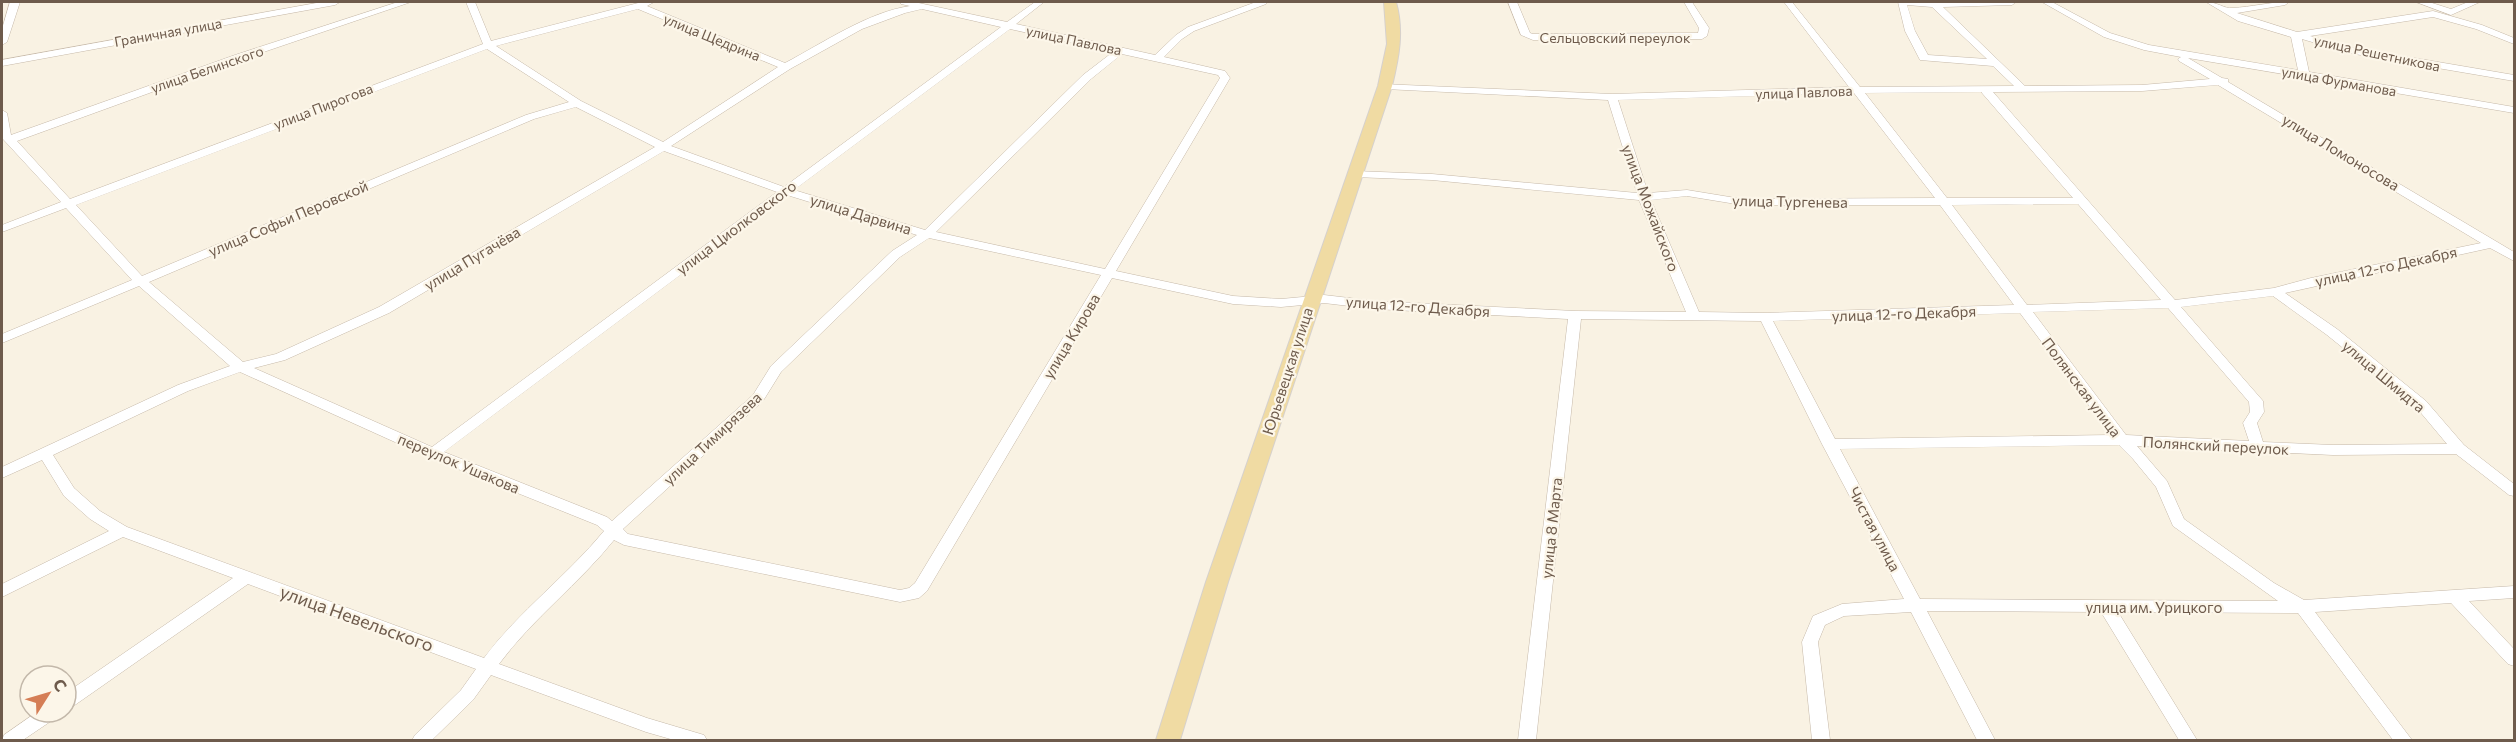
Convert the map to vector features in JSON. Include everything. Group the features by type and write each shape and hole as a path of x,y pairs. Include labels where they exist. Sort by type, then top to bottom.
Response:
{"main road":[{"name":"Юрьевецкая улица","path":"1168,741 1216,582 1385,86 1396,41 1390,2"}],"street":[{"path":"2,42 15,2"},
{"name":"Граничная улица","path":"2,63 335,2"},
{"name":"улица Белинского","path":"5,137 406,2"},
{"path":"470,2 488,45"},
{"name":"улица Пирогова","path":"2,229 488,45 651,2"},
{"path":"904,2 923,7"},
{"name":"улица Циолковского","path":"433,453 1040,2"},
{"path":"1158,58 1179,37 1191,29 1263,2"},
{"name":"Сельцовский переулок","path":"1513,2 1526,35 1533,37 1702,36 1704,28 1688,2"},
{"name":"Полянская улица","path":"1788,2 1944,202 2122,440 2163,485 2178,522 2268,587 2302,607 2403,741"},
{"path":"1902,2 1910,31 1924,58 1996,63"},
{"path":"1907,2 1935,4 2012,2"},
{"path":"2046,2 2107,35 2164,51"},
{"name":"улица Решетникова","path":"2210,2 2241,19 2357,52 2514,78"},
{"path":"2227,12 2285,2"},
{"path":"2421,2 2451,12 2475,2"},
{"path":"1935,4 2024,90"},
{"name":"улица Щедрина","path":"638,6 786,67"},
{"name":"улица Павлова","path":"923,7 1158,58 1224,76"},
{"name":"улица Пугачёва","path":"2,473 183,388 240,367 280,357 384,310 663,147 786,67 859,27 903,10 923,7"},
{"path":"2304,75 2296,35 2433,14 2479,27 2514,41"},
{"name":"улица Дарвина","path":"488,45 577,103 663,147 785,191 927,234 1108,274 1233,300 1281,303 1310,301"},
{"name":"улица Тимирязева","path":"421,741 467,695 508,639 594,554 621,521 759,398 776,369 896,254 927,234 1087,77 1121,50"},
{"name":"улица Фурманова","path":"2164,51 2514,110"},
{"name":"улица Ломоносова","path":"2164,51 2191,62 2224,81 2514,257"},
{"name":"улица Кирова","path":"913,594 921,587 1225,78 1224,76"},
{"name":"улица Павлова","path":"1385,86 1612,98 1856,90 1986,91 2142,88 2224,81"},
{"path":"1986,91 2256,401 2257,412 2250,423 2258,447"},
{"name":"улица Можайского","path":"1612,98 1644,197 1694,316"},
{"name":"улица Софьи Перовской","path":"2,339 531,117 577,103"},
{"path":"2,113 5,137"},
{"name":"переулок Ушакова","path":"5,137 69,202 140,281 240,367 433,453 602,521 624,539 900,596 913,594"},
{"name":"улица Тургенева","path":"1354,174 1432,177 1644,197 1687,193 1742,202 2084,201"},
{"name":"улица 12-го Декабря","path":"1310,301 1324,299 1375,305 1575,315 1766,317 2173,304 2275,292 2311,282 2492,244"},
{"name":"улица Шмидта","path":"2275,292 2332,332 2421,404 2460,449 2514,491"},
{"name":"улица 8 Марта","path":"1527,741 1575,315"},
{"name":"Чистая улица","path":"1766,317 1829,444 1917,605 1986,741"},
{"name":"Полянский переулок","path":"1829,444 2122,440 2333,450 2460,449"},
{"name":"улица Невельского","path":"45,453 69,492 95,515 122,531 646,725 698,741"},
{"path":"2,591 122,531"},
{"path":"78,694 247,577"},
{"name":"улица им. Урицкого","path":"1821,741 1810,642 1819,621 1842,610 1917,605 2302,607 2514,592"},
{"path":"2455,597 2514,659"},
{"path":"2106,607 2188,741"},
{"path":"9,741 34,724"}]}
